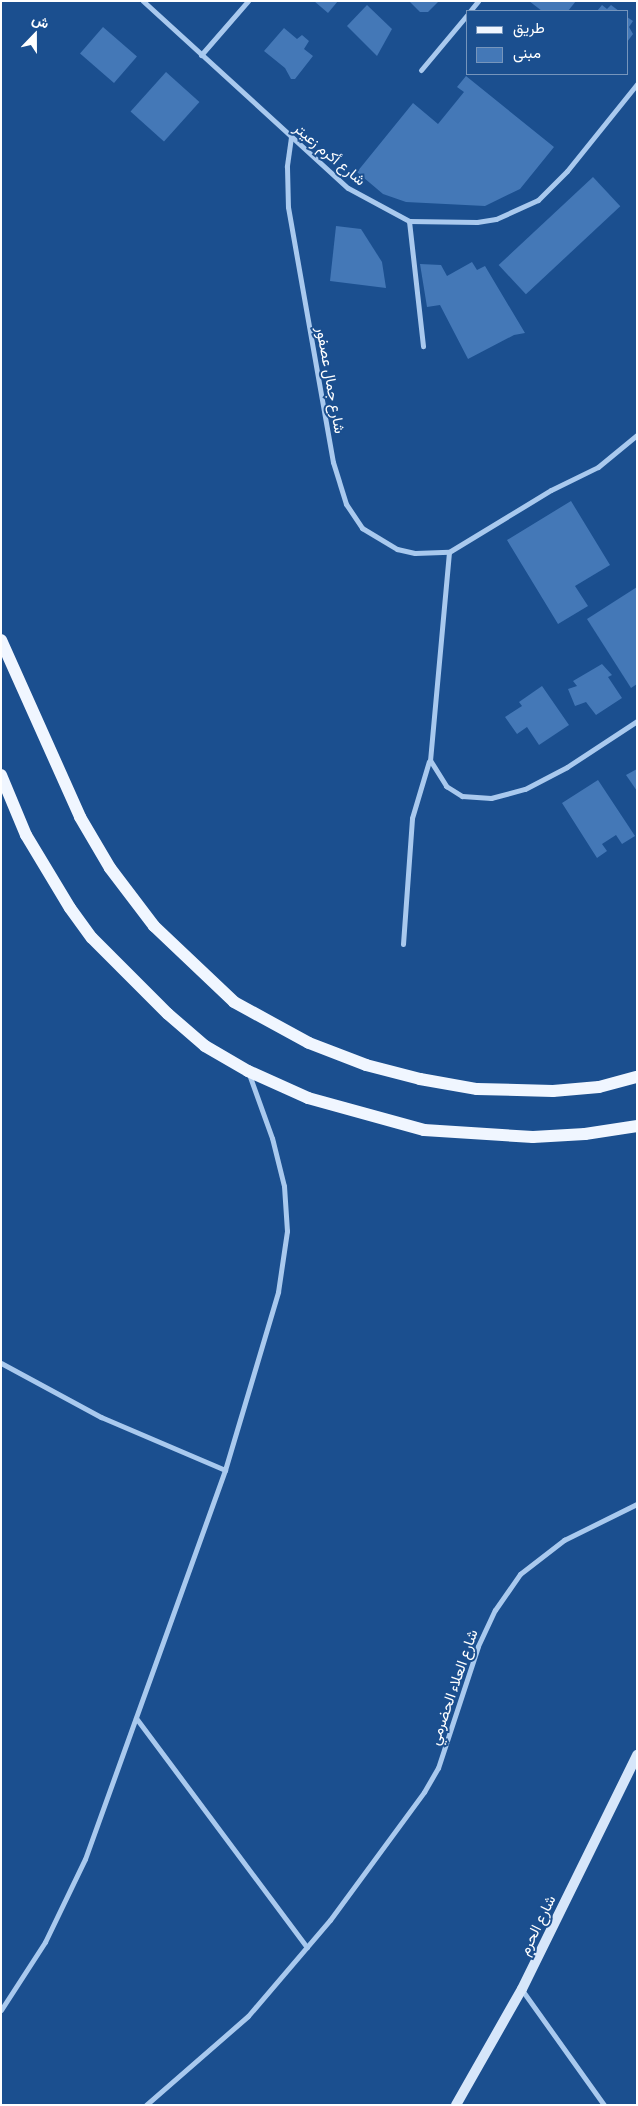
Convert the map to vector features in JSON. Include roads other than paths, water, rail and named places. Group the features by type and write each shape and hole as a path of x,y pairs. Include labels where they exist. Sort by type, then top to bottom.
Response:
{"main road":[{"path":"1,640 80,817 110,868 154,926 234,1002 272,1026 309,1043 366,1065 439,1082 477,1089 553,1091 599,1086 637,1077"},
{"path":"1,775 26,835 70,908 92,938 168,1014 205,1046 248,1071 308,1098 424,1130 533,1137 585,1134 637,1126"}],"street":[{"name":"شارع أكرم زعيتر","path":"143,1 348,188 409,221 477,222 496,219 538,200 567,171 637,84"},
{"path":"201,55 248,1"},
{"path":"421,70 466,16"},
{"name":"شارع جمال عصفور","path":"291,137 287,167 288,206 333,462 346,504 362,528 386,545 415,553 450,552 551,490 598,468 637,435"},
{"path":"409,221 422,346"},
{"path":"403,944 412,818 430,760 450,552"},
{"path":"430,760 446,786 462,796 491,798 548,778 637,721"},
{"path":"1,2010 45,1942 67,1901 85,1859 225,1470 278,1292 286,1238 287,1211 279,1161 248,1071"},
{"path":"1,1363 101,1417 225,1470"},
{"name":"شارع العلاء الحضرمي","path":"146,2105 248,2016 330,1920 419,1799 438,1768 478,1646 495,1610 520,1574 564,1540 637,1504"},
{"path":"136,1718 306,1948"},
{"name":"شارع الحرم","path":"456,2105 522,1989 637,1755"},
{"path":"522,1989 604,2105"}]}
